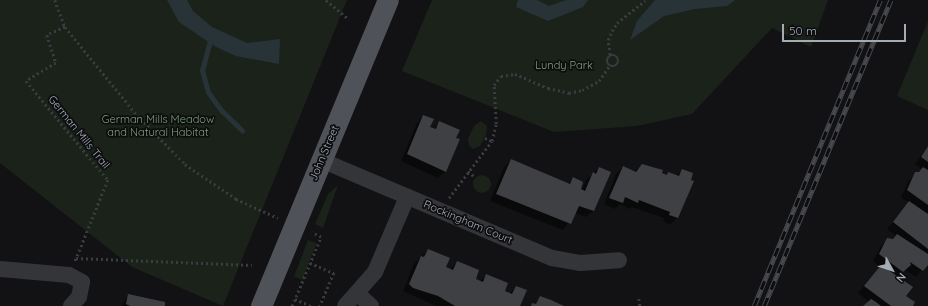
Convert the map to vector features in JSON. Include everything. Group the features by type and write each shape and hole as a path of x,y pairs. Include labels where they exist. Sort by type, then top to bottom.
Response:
{"main road":[{"name":"John Street","path":"260,306 388,0"}],"street":[{"name":"Rockingham Court","path":"321,160 552,258 580,263 619,260"},
{"path":"345,306 376,272 407,197"},
{"path":"0,269 69,275 82,282 79,297 71,306"},
{"path":"357,293 372,306"}],"path":[{"path":"55,0 65,27 136,115 185,164 236,199 269,215"},
{"path":"326,0 349,19"},
{"path":"609,66 607,61 610,55 608,40 612,31 617,23 645,0"},
{"name":"German Mills Trail","path":"65,27 47,35 56,63 26,81 108,180 69,275"},
{"path":"609,66 617,66 619,60 616,55 610,55"},
{"path":"448,200 468,171 492,141 496,124 494,85 501,76 515,74 548,88 569,93 582,90 599,81 609,66"},
{"path":"485,138 492,141"},
{"path":"468,171 475,178"},
{"path":"292,306 321,237"},
{"path":"76,258 252,265"},
{"path":"310,263 334,273 320,306"},
{"path":"295,299 312,306"},
{"path":"639,299 640,306"}],"green space":[{"name":"German Mills Meadow and Natural Habitat","path":"0,0 347,0 223,306 132,267 0,163"},
{"name":"Lundy Park","path":"432,0 828,0 811,47 772,28 692,114 637,126 554,132 402,71"},
{"path":"928,21 928,110 897,96"},
{"path":"481,121 487,126 486,135 480,146 473,149 469,146 468,139 474,126"},
{"path":"482,175 488,178 491,184 488,190 482,193 476,190 473,184 476,178"},
{"path":"338,185 323,228 315,224 328,194"},
{"path":"308,240 316,243 302,280 294,276"}],"shaded area":[{"path":"167,0 187,0 193,11 212,27 247,43 280,39 279,64 236,56 216,47 179,22"},
{"path":"518,0 537,0 549,6 566,0 588,0 583,7 548,21 516,7"},
{"path":"655,0 735,0 727,6 695,9 664,16 630,40 637,21"}],"building":[{"path":"423,115 434,119 430,127 436,129 439,121 460,130 456,138 460,139 446,172 407,154"},
{"path":"928,146 928,162 921,157"},
{"path":"511,159 570,184 573,177 583,182 581,189 585,191 593,172 596,174 599,167 611,172 594,211 579,206 571,224 496,194"},
{"path":"642,164 663,170 662,173 667,175 668,172 679,176 682,169 693,173 691,180 694,181 678,218 669,215 670,212 639,200 638,203 625,197 623,203 609,198 623,166 636,172"},
{"path":"923,167 928,170 928,205 907,190 915,172 919,172"},
{"path":"909,201 928,214 928,249 893,222"},
{"path":"897,234 928,254 928,265 923,271 910,262 911,265 903,272 879,254 887,238 893,239"},
{"path":"428,249 450,258 446,267 453,270 457,261 479,270 476,279 483,282 486,274 508,283 505,291 512,294 516,286 527,290 520,306 455,306 438,296 413,288 409,284 421,256 424,257"},
{"path":"881,265 913,287 906,296 915,302 913,306 891,306 864,286"},
{"path":"128,294 165,302 165,306 130,306 126,304"},
{"path":"540,296 564,306 531,306 532,303 536,304"},
{"path":"871,299 876,302 881,306 863,306"}],"waterway":[{"path":"211,37 202,70 208,92 222,111 242,130"}],"railway":[{"path":"754,306 880,0"},
{"path":"764,306 891,0"}]}
